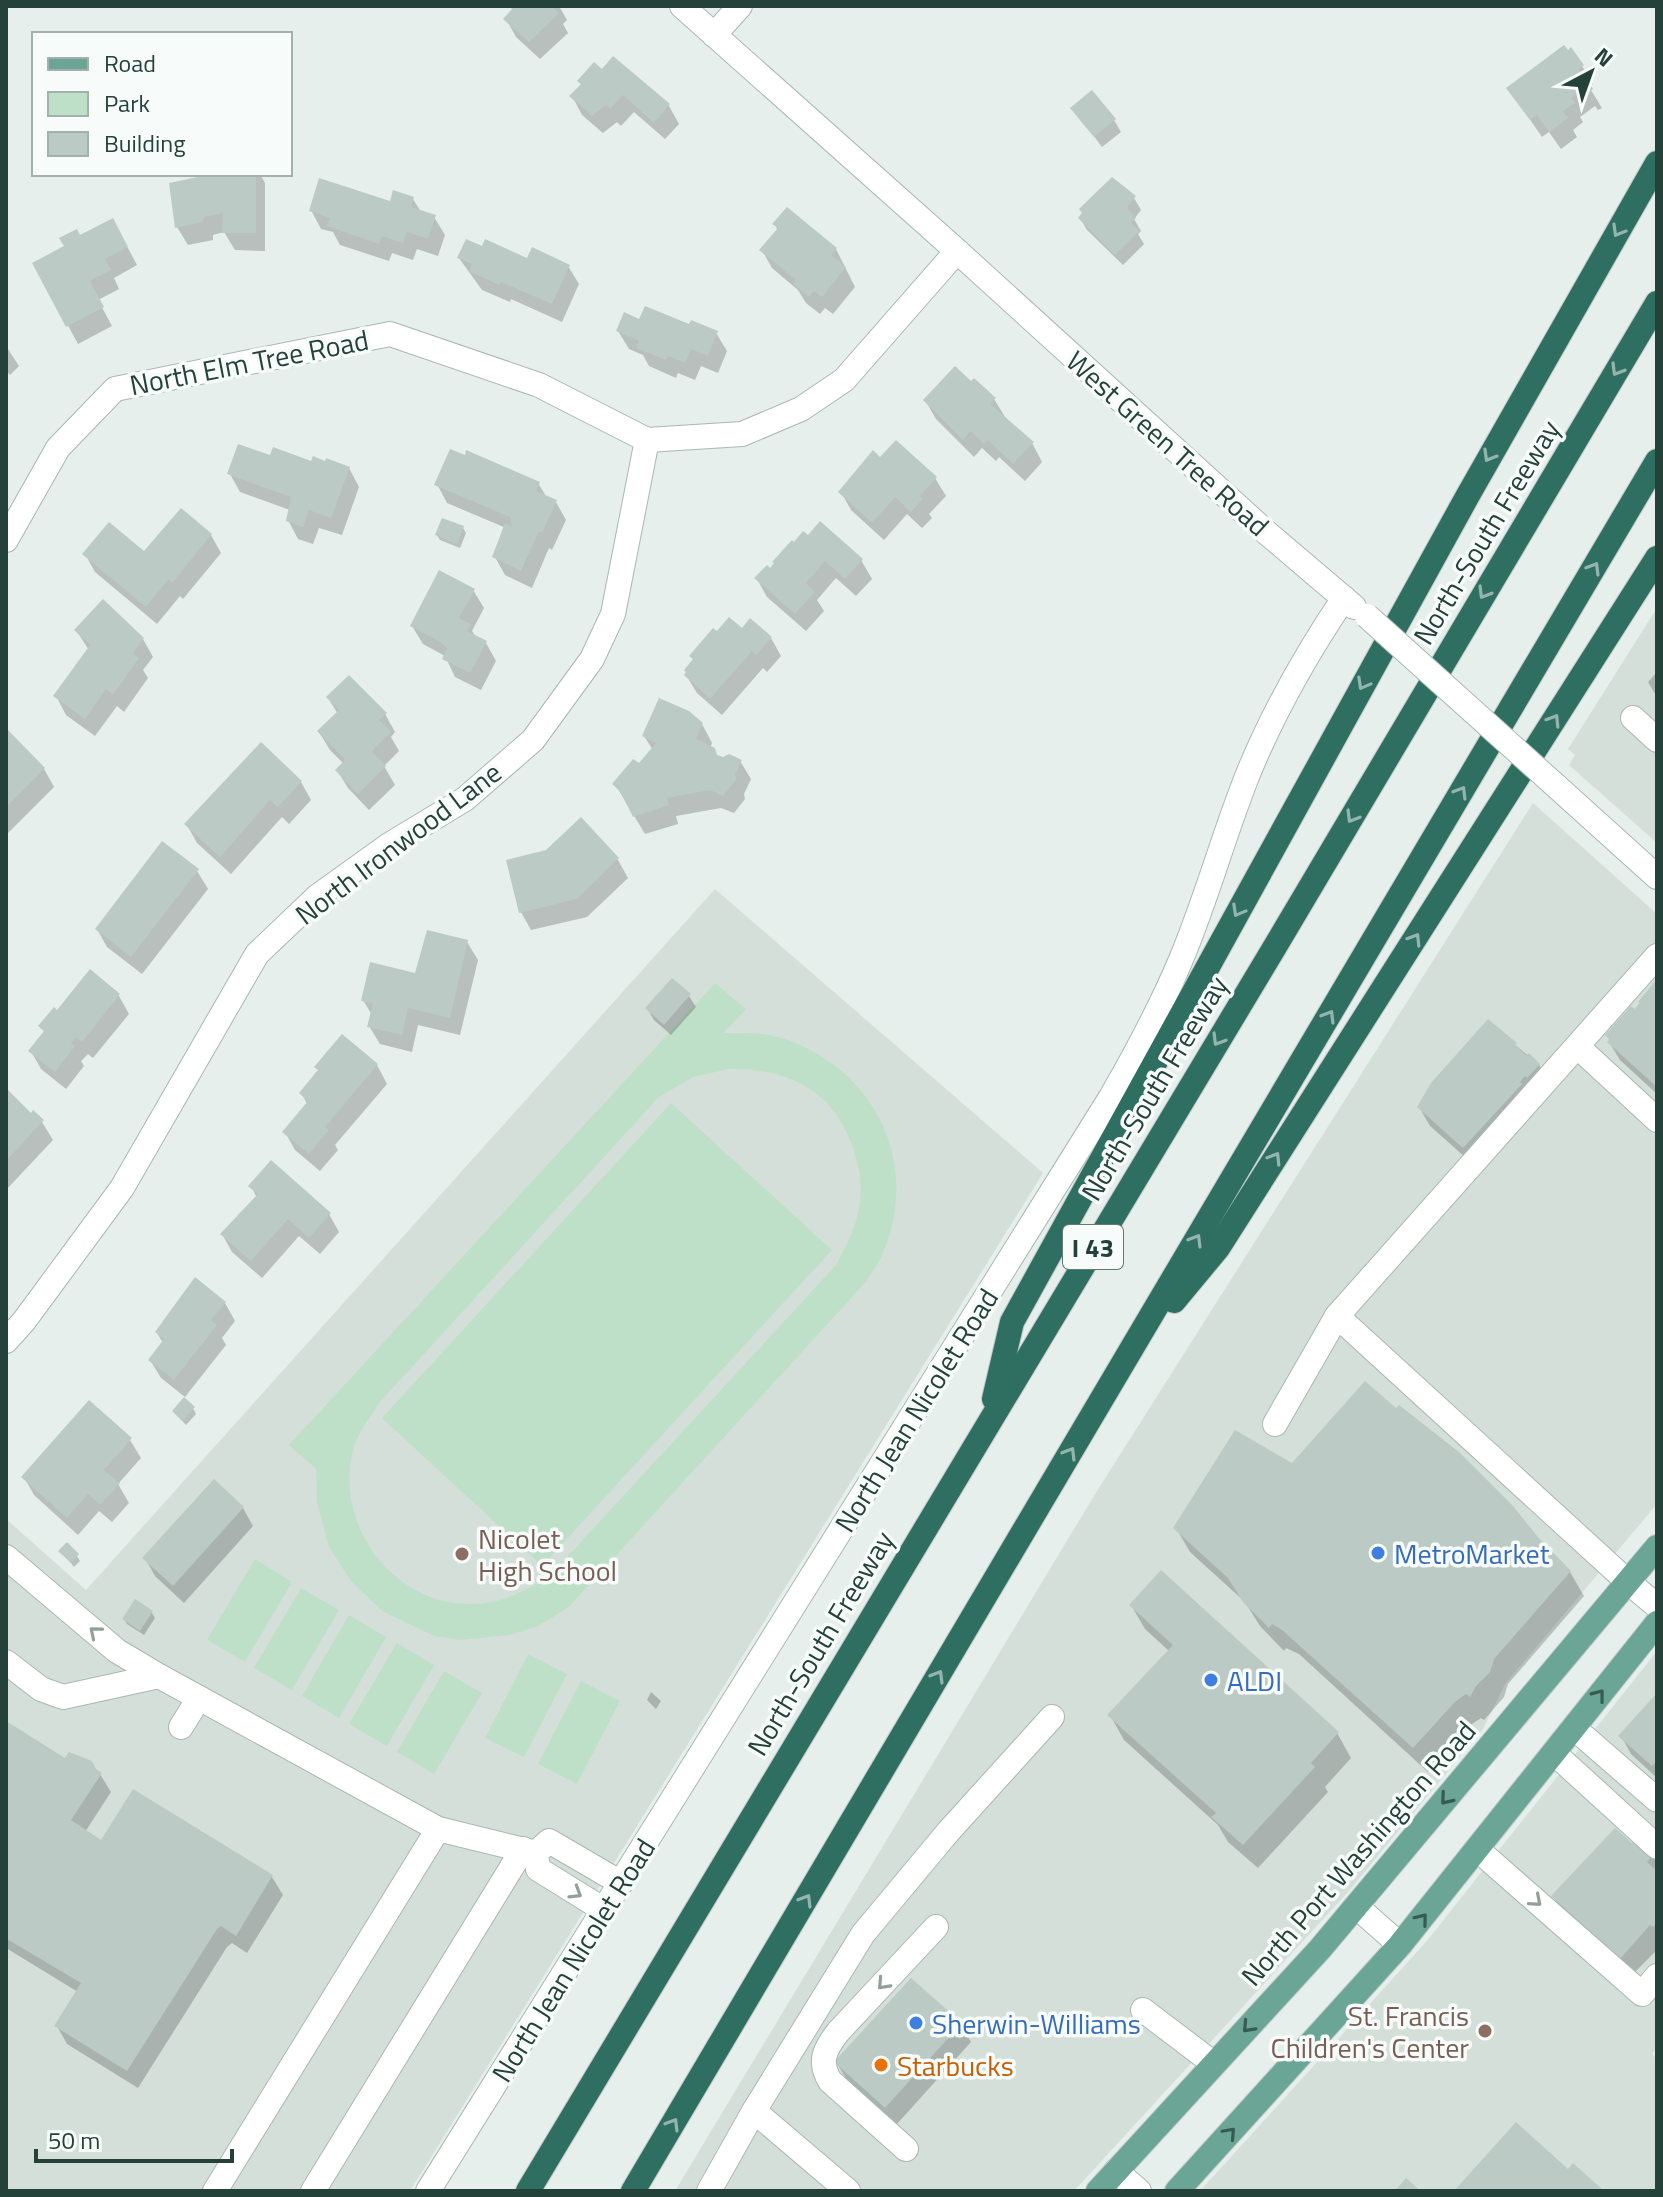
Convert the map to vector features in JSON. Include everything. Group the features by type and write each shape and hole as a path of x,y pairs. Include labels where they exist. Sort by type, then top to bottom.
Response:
{"highway":[{"path":"989,1420 1012,1322 1459,511 1657,163"},
{"name":"North-South Freeway","path":"528,2191 1273,950 1657,303"},
{"path":"633,2191 1657,461"},
{"path":"1128,1355 1218,1248 1657,558"}],"main road":[{"name":"North Port Washington Road","path":"1098,2191 1356,1906 1657,1547"},
{"path":"1177,2191 1400,1945 1574,1728 1653,1636"}],"street":[{"name":"West Green Tree Road","path":"682,6 1267,533 1367,616 1657,877"},
{"path":"714,35 740,6"},
{"path":"647,440 742,434 801,409 844,380 957,251"},
{"name":"North Elm Tree Road","path":"6,540 58,448 115,389 390,334 539,385 647,440"},
{"name":"North Ironwood Lane","path":"6,1341 122,1188 257,954 318,896 389,845 465,799 533,740 592,659 613,614 647,440"},
{"name":"North Jean Nicolet Road","path":"428,2191 1126,1071 1183,956 1237,802 1260,747 1318,636 1344,598"},
{"path":"1633,718 1657,740"},
{"path":"1275,1424 1337,1316 1657,956"},
{"path":"1578,1047 1657,1120"},
{"path":"1337,1316 1657,1606"},
{"path":"6,1557 117,1651 159,1676 438,1829 530,1851"},
{"path":"6,1662 41,1689 63,1697 159,1676"},
{"path":"181,1727 199,1698"},
{"path":"709,2191 754,2111 863,1934 948,1832 1052,1717"},
{"path":"1574,1728 1657,1800"},
{"path":"1554,1753 1657,1847"},
{"path":"215,2191 438,1829"},
{"path":"313,2191 530,1851 549,1841 621,1883"},
{"path":"1478,1850 1650,1985"},
{"path":"530,1851 538,1869 604,1910"},
{"path":"1356,1906 1400,1945"},
{"path":"906,2149 830,2081 823,2070 823,2058 838,2032 936,1927"},
{"path":"1143,2010 1214,2064"},
{"path":"754,2111 848,2191"},
{"path":"1116,2171 1139,2191"}],"shaded area":[{"path":"1657,608 1657,843 1569,765 1575,755 1568,749"},
{"path":"1533,803 1657,914 1657,1504 1505,1684 1483,1729 1348,1892 1074,2191 675,2191 1097,1491"},
{"name":"Nicolet High School","path":"715,889 1043,1173 410,2191 6,2191 6,1519 86,1590"},
{"name":"St. Francis Children's Center","path":"1657,1651 1657,2048 1652,2054 1657,2059 1657,2191 1200,2191 1426,1942"}],"green space":[{"path":"715,983 746,1009 724,1033 767,1035 805,1047 834,1065 871,1104 892,1150 896,1175 892,1227 875,1269 569,1607 538,1626 510,1635 461,1640 434,1636 382,1611 351,1581 329,1547 317,1502 316,1469 289,1445","holes":["729,1069 789,1078 821,1097 844,1128 853,1148 860,1181 859,1210 836,1265 555,1570 524,1590 490,1602 459,1604 431,1597 405,1584 383,1564 366,1541 355,1514 350,1484 352,1454 368,1420 381,1401 659,1097 693,1077"]},
{"path":"671,1103 832,1250 542,1566 382,1418"},
{"path":"255,1559 292,1582 245,1662 207,1640"},
{"path":"301,1588 339,1610 292,1690 254,1668"},
{"path":"349,1615 386,1637 339,1718 302,1696"},
{"path":"397,1643 434,1665 387,1746 349,1724"},
{"path":"528,1654 567,1674 524,1757 485,1738"},
{"path":"444,1671 482,1693 434,1774 397,1752"},
{"path":"581,1681 620,1701 577,1784 538,1764"}],"building":[{"path":"511,6 551,6 559,13 529,42 503,19 513,8"},
{"path":"1564,45 1568,50 1571,47 1584,65 1579,69 1593,89 1587,94 1584,89 1571,98 1575,103 1563,111 1568,118 1549,132 1537,115 1530,120 1506,88"},
{"path":"613,56 670,104 654,123 623,95 610,109 606,105 592,116 569,96 581,84 577,81 594,62 602,69"},
{"path":"1092,90 1116,119 1094,137 1070,108"},
{"path":"202,176 256,176 256,233 222,233 223,213 204,217 203,222 175,228 169,183"},
{"path":"1112,177 1136,196 1127,208 1136,218 1131,223 1139,231 1115,255 1078,218 1082,213 1079,209"},
{"path":"319,178 390,201 393,190 414,197 411,207 436,215 428,239 407,232 403,243 382,236 379,244 327,226 330,218 309,211"},
{"path":"787,207 837,248 831,255 846,267 822,297 814,291 809,297 793,284 796,280 759,250 778,228 772,224"},
{"path":"113,218 128,247 105,259 111,270 90,281 104,307 66,327 32,263 64,246 59,238 77,229 80,235"},
{"path":"466,239 482,246 485,239 527,258 532,247 570,265 552,304 469,271 472,264 457,258"},
{"path":"645,306 689,324 691,320 718,331 708,356 691,349 685,363 668,356 666,360 636,348 639,341 616,331 624,312 639,319"},
{"path":"955,366 996,398 990,404 1034,442 1013,464 988,440 984,444 971,431 963,440 923,400"},
{"path":"896,440 937,477 911,512 895,497 872,523 838,492 873,450 880,457"},
{"path":"238,444 270,455 273,447 311,461 313,456 325,461 326,458 350,467 331,518 309,510 303,527 286,521 291,497 227,474"},
{"path":"450,449 465,455 466,450 540,482 536,491 557,500 521,571 492,557 505,523 512,526 510,517 434,485"},
{"path":"181,508 212,534 172,583 169,579 146,607 82,554 109,522 144,551"},
{"path":"442,518 464,526 457,544 435,535"},
{"path":"820,521 863,559 845,579 825,561 806,583 815,592 795,614 754,578 767,565 770,568 792,540 794,542 803,531 808,535"},
{"path":"439,570 475,589 459,618 471,624 467,631 487,641 470,673 442,659 447,648 442,643 410,626"},
{"path":"103,599 144,638 133,653 139,658 113,695 106,689 85,719 53,696 90,645 74,630"},
{"path":"729,617 742,628 750,618 772,637 756,655 752,651 710,699 684,675 684,670 693,659 689,656 713,628 717,631"},
{"path":"349,675 387,713 379,720 391,732 372,751 386,766 358,794 335,770 345,760 317,731 339,710 326,697"},
{"path":"659,698 689,711 703,723 696,739 715,748 717,755 723,757 729,754 742,760 736,780 723,796 710,790 667,798 669,805 633,817 620,791 612,784 633,759 639,763 656,743 642,736"},
{"path":"6,728 45,768 6,807"},
{"path":"261,742 302,781 278,807 270,800 220,857 184,824"},
{"path":"581,817 619,858 577,899 519,913 506,860 546,850"},
{"path":"162,841 199,869 131,957 95,929"},
{"path":"427,930 468,940 450,1018 408,1008 402,1035 367,1027 373,1003 361,1001 370,962 415,973"},
{"path":"90,969 120,994 82,1042 76,1037 71,1043 75,1046 55,1072 28,1051 44,1031 38,1026 54,1007 57,1010"},
{"path":"672,978 691,994 664,1025 645,1008"},
{"path":"1657,979 1657,1087 1607,1042 1609,1039 1605,1035 1631,1006 1635,1009 1640,1004 1638,1002"},
{"path":"1488,1019 1540,1064 1527,1078 1525,1076 1520,1082 1522,1084 1463,1148 1417,1107 1431,1083"},
{"path":"342,1034 378,1064 325,1127 329,1130 309,1154 282,1132 308,1101 299,1093 318,1070 314,1067"},
{"path":"6,1088 31,1113 33,1110 44,1120 6,1161"},
{"path":"271,1160 331,1213 309,1238 288,1219 251,1261 220,1234 258,1194 248,1186"},
{"path":"195,1277 226,1302 211,1320 217,1325 174,1380 148,1360 164,1339 155,1332"},
{"name":"MetroMarket","path":"1365,1381 1396,1408 1399,1405 1459,1452 1571,1571 1494,1659 1490,1672 1470,1697 1466,1694 1455,1702 1413,1748 1282,1630 1272,1624 1269,1628 1243,1602 1228,1578 1173,1528 1235,1430 1292,1463"},
{"path":"184,1397 195,1407 182,1421 172,1411"},
{"path":"89,1400 132,1438 104,1470 120,1483 100,1505 88,1494 67,1518 21,1477"},
{"path":"214,1479 244,1507 173,1586 142,1558"},
{"path":"67,1542 79,1554 71,1563 58,1551"},
{"name":"ALDI","path":"1161,1570 1339,1732 1311,1763 1315,1767 1243,1845 1211,1817 1216,1813 1107,1715 1173,1645 1129,1605"},
{"path":"135,1599 153,1611 140,1631 122,1619"},
{"path":"1657,1693 1657,1761 1652,1766 1618,1736"},
{"path":"6,1721 65,1758 69,1752 92,1761 102,1773 71,1820 101,1840 133,1789 273,1875 236,1936 221,1926 217,1929 127,2071 54,2026 81,1983 7,1939"},
{"path":"1615,1828 1632,1843 1637,1838 1654,1854 1647,1862 1657,1871 1657,1923 1653,1927 1650,1925 1620,1959 1551,1896"},
{"path":"911,1978 962,2023 885,2108 834,2062"},
{"path":"1516,2122 1568,2169 1573,2163 1604,2191 1454,2191"},
{"path":"1406,2178 1417,2188 1420,2191 1395,2191"}],"place":[{"name":"MetroMarket","path":"1378,1553"},
{"name":"Nicolet High School","path":"462,1554"},
{"name":"ALDI","path":"1211,1680"},
{"name":"Sherwin-Williams","path":"916,2023"},
{"name":"St. Francis Children's Center","path":"1485,2031"},
{"name":"Starbucks","path":"881,2065"}]}
